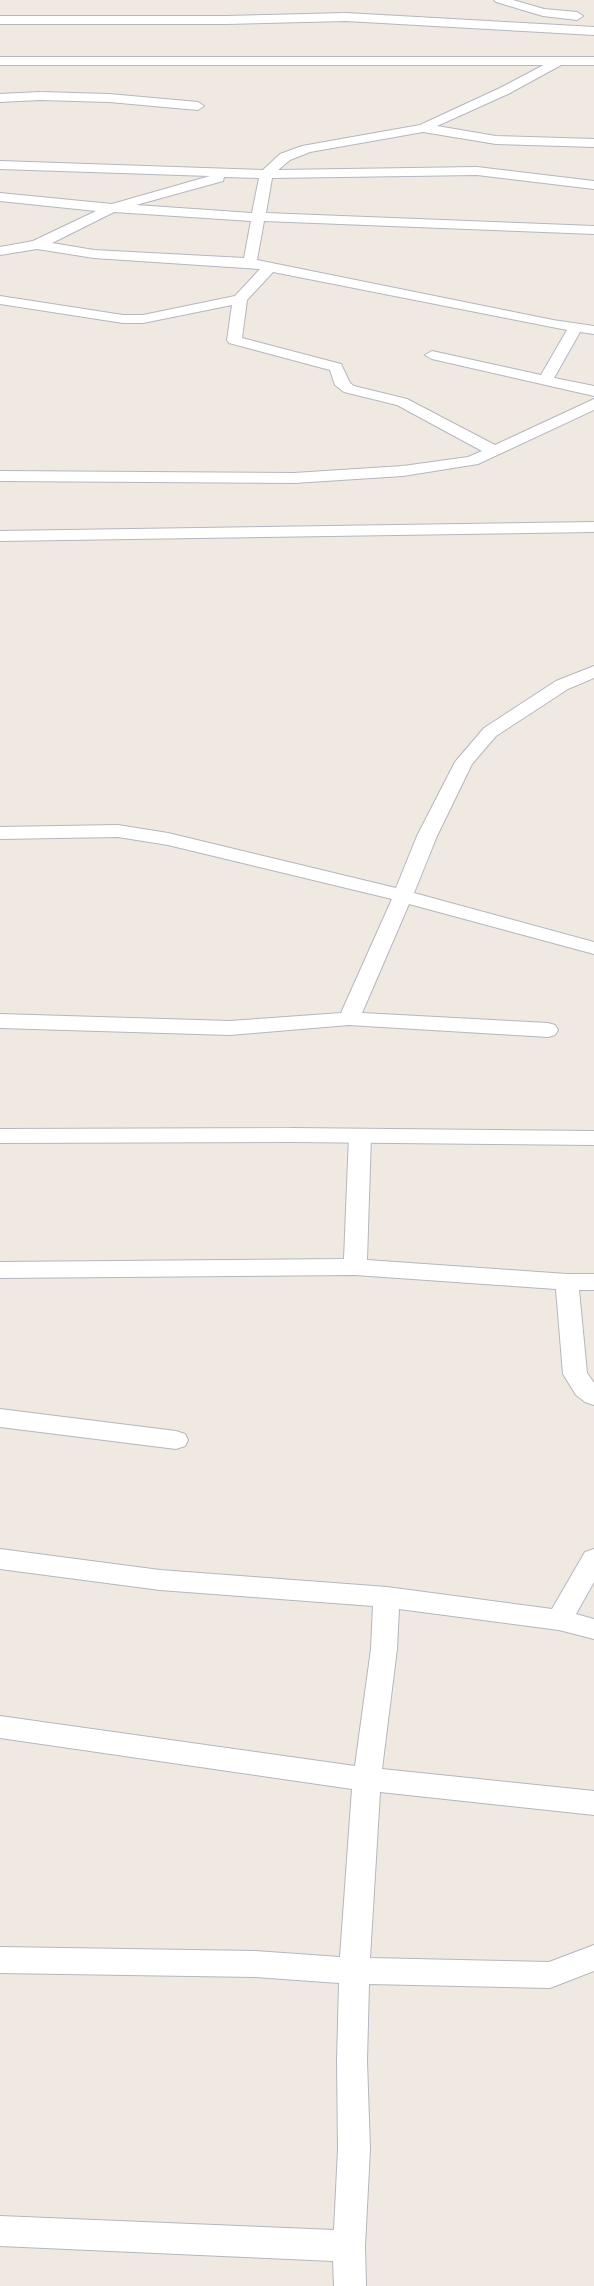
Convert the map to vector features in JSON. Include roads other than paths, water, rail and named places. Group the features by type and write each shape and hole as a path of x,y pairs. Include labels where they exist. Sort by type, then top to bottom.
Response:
{"street":[{"path":"500,0 543,12 587,17"},
{"path":"0,20 376,12 594,31"},
{"path":"0,61 594,61"},
{"path":"250,263 266,174 285,157 307,149 423,128 504,91 559,61"},
{"path":"0,98 40,96 109,98 198,106"},
{"path":"423,128 496,140 594,143"},
{"path":"0,165 266,174 477,171 507,173 594,185"},
{"path":"0,251 37,245 112,208 238,173"},
{"path":"0,197 112,208 258,217 594,230"},
{"path":"37,245 94,254 250,263 576,328 594,330"},
{"path":"270,267 240,299 234,340 336,367 343,385 349,389 402,402 495,451"},
{"path":"0,300 123,319 143,319 240,299"},
{"path":"545,380 576,328"},
{"path":"432,355 594,391"},
{"path":"0,476 294,478 403,471 472,461 594,404"},
{"path":"0,536 594,527"},
{"path":"349,1019 403,896 427,836 464,762 490,732 562,685 594,671"},
{"path":"0,833 86,830 143,835 403,896 594,948"},
{"path":"0,1021 230,1028 349,1019 548,1030"},
{"path":"0,1136 360,1136 594,1138"},
{"path":"355,1267 360,1136"},
{"path":"0,1270 355,1267 567,1282 594,1282"},
{"path":"567,1282 575,1374 585,1389 594,1396"},
{"path":"0,1418 176,1440"},
{"path":"0,1559 160,1580 387,1597 559,1620 594,1629"},
{"path":"559,1620 594,1559"},
{"path":"350,2286 349,2246 354,2149 352,2061 354,1971 367,1779 384,1650 387,1597"},
{"path":"0,1727 124,1746 367,1779 533,1795 594,1803"},
{"path":"0,1960 255,1964 354,1971 550,1975 594,1958"},
{"path":"0,2231 349,2246"}]}
